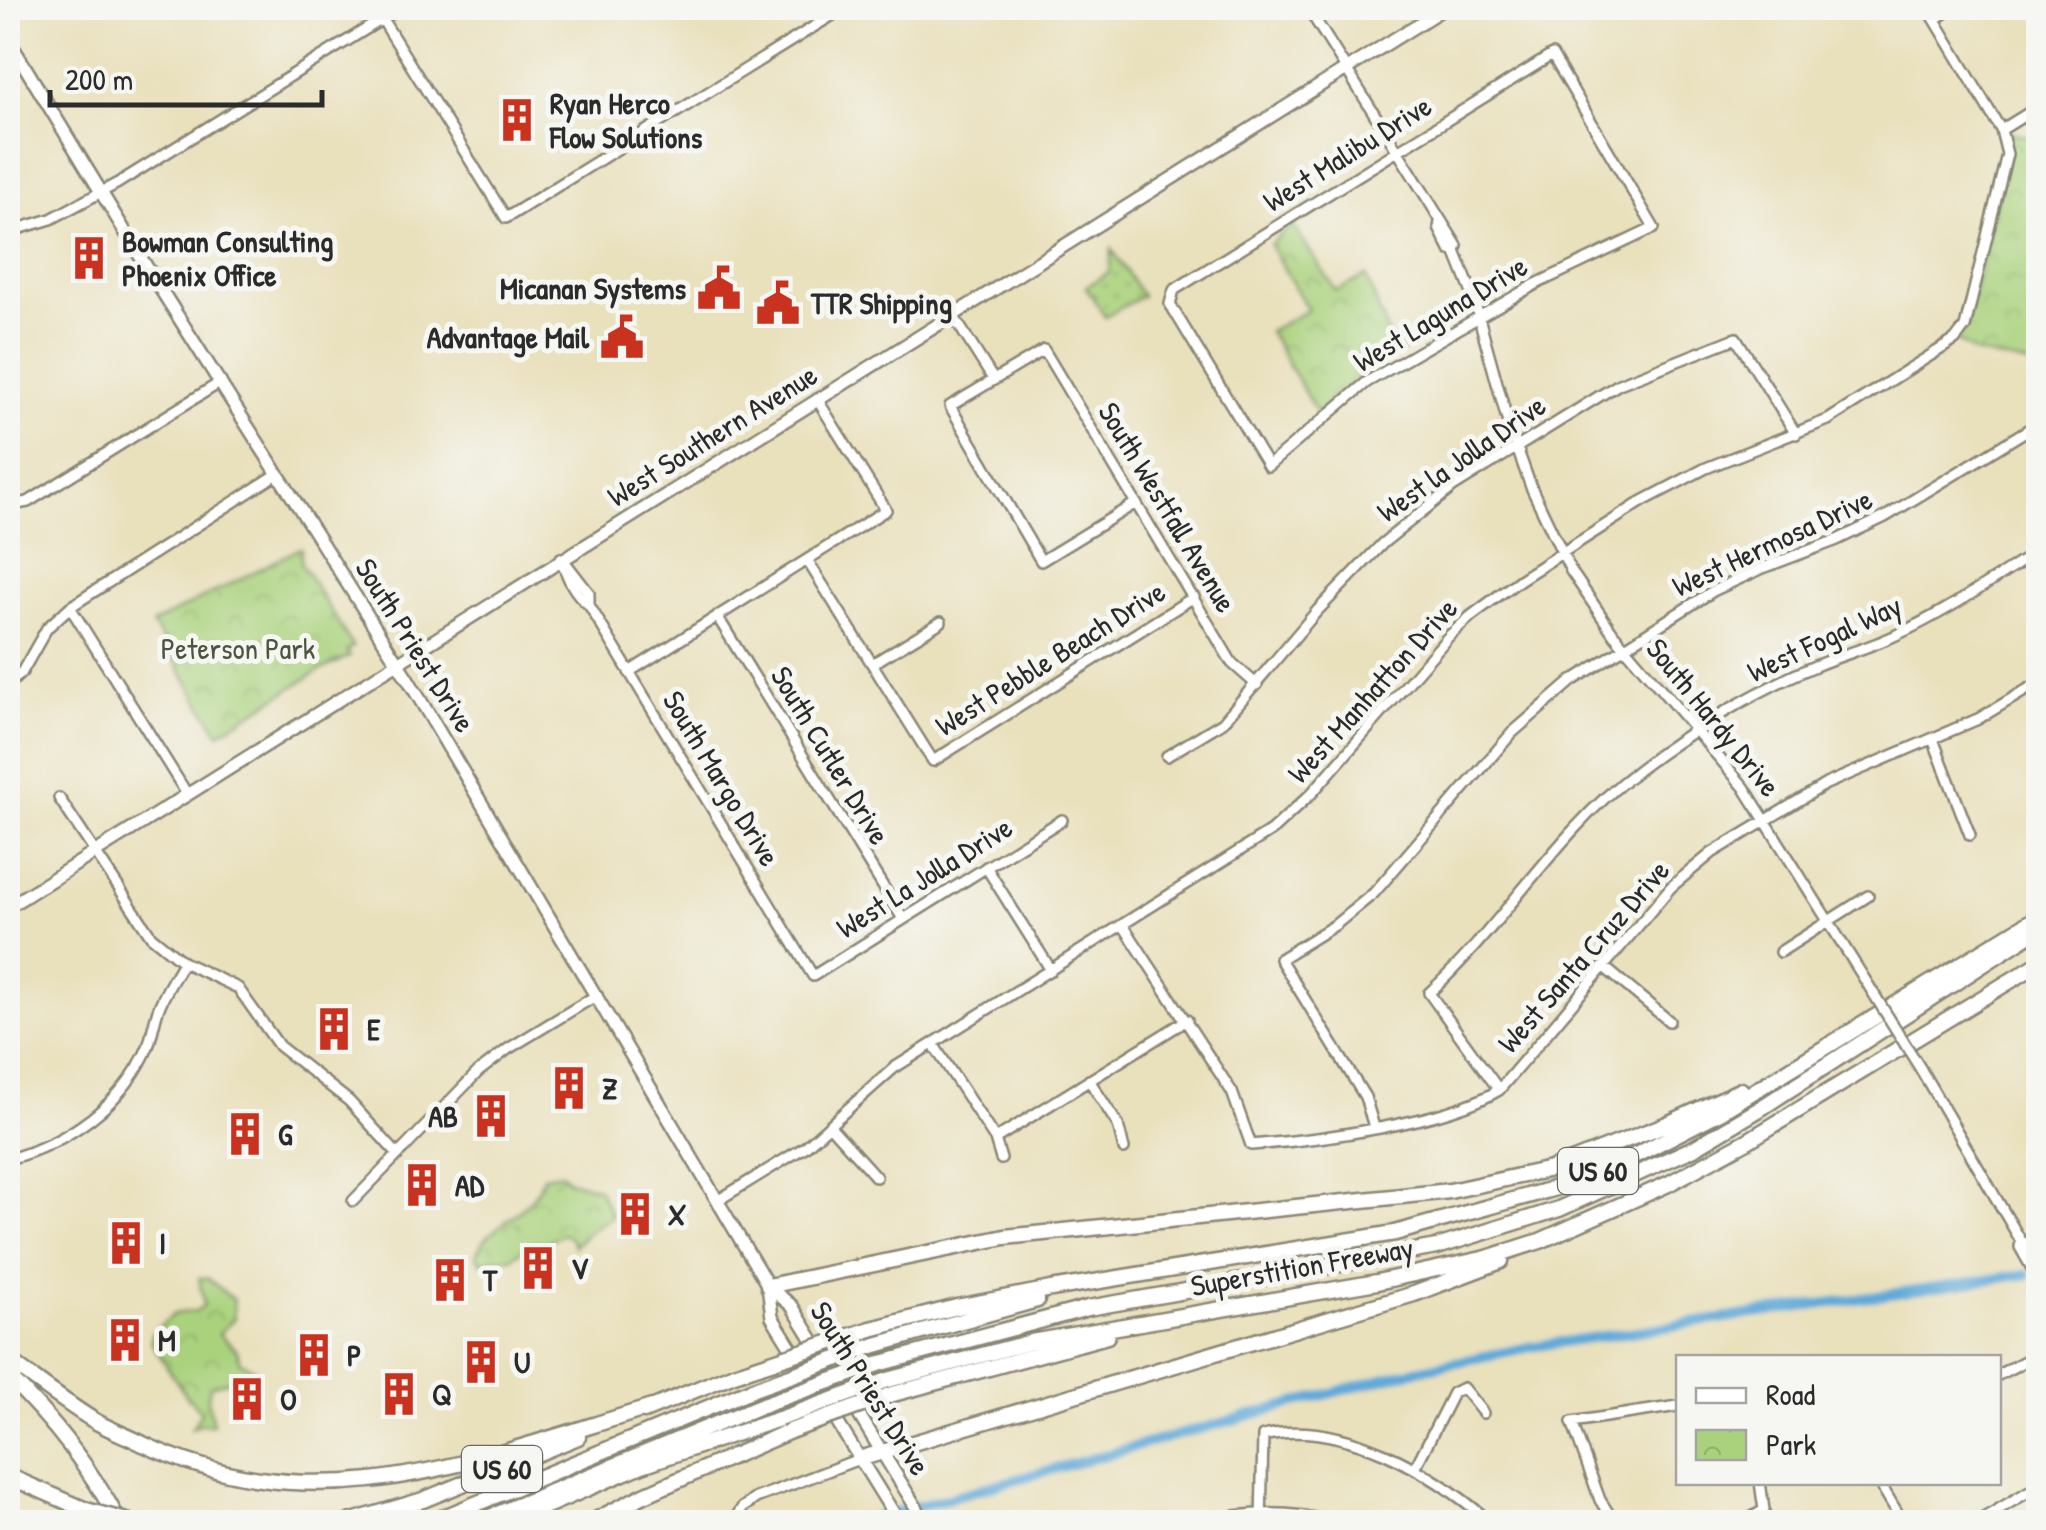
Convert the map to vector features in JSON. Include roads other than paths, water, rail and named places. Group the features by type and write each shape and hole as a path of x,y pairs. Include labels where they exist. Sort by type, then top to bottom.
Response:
{"highway":[{"name":"Superstition Freeway","path":"652,1407 734,1374 871,1329 976,1303 1395,1233 1556,1188 1678,1134 2038,918"},
{"path":"478,1522 764,1404 973,1336 1088,1308 1436,1247 1560,1209 1694,1148 2038,929"},
{"name":"Superstition Freeway","path":"533,1522 779,1419 1031,1342 1433,1270 1522,1247 1593,1220 1749,1140 2038,964"},
{"path":"768,1286 1005,1237 1450,1192 1550,1169 1667,1124 1836,1042"},
{"path":"859,1460 1414,1294 1500,1262 1593,1220"},
{"path":"432,1522 750,1390 876,1345 1029,1302 1164,1272"},
{"path":"8,1360 97,1422 148,1446 214,1472 269,1482 322,1485 428,1473 652,1407"},
{"path":"8,1376 62,1434 104,1493 119,1522"},
{"path":"592,1522 642,1496 890,1387"},
{"name":"US 60","path":"349,1522 460,1486 652,1407"},
{"path":"509,1522 642,1466 779,1419"},
{"path":"8,1476 86,1510 130,1522"}],"main road":[{"name":"West Southern Avenue","path":"8,907 1444,8"},
{"name":"South Priest Drive","path":"8,39 101,193 398,661 768,1286 792,1306 923,1519"},
{"name":"South Priest Drive","path":"768,1286 772,1318 899,1522"}],"street":[{"path":"8,232 51,219 101,193 400,8"},
{"path":"382,19 506,218 844,8"},
{"name":"South Hardy Drive","path":"1308,8 1440,222 1450,250 1455,251 1479,315 1516,446 1535,499 1562,553 1624,647 1734,772 1766,820 1920,1068 2021,1241 2020,1248 2035,1263 2038,1279"},
{"path":"1928,8 2001,130 2038,107"},
{"path":"1936,18 1953,8"},
{"name":"West Malibu Drive","path":"1268,466 1170,304 1170,296 1397,150 1552,55 1654,228"},
{"name":"West Manhatton Drive","path":"716,1201 805,1147 878,1080 1255,843 1290,816 1471,616 1643,502 1706,468 1828,420 1940,352 1965,327 2007,154 2001,130"},
{"name":"West Laguna Drive","path":"1268,466 1367,382 1566,268 1654,228"},
{"path":"952,314 993,379 950,406 1041,561 1136,503"},
{"name":"West la Jolla Drive","path":"1167,756 1223,722 1317,611 1383,543 1453,486 1619,384 1736,338 1796,434"},
{"name":"South Westfall Avenue","path":"993,379 1044,350 1232,663 1256,685"},
{"path":"8,492 17,504 28,502 221,382"},
{"path":"629,672 886,510 818,399"},
{"name":"West Hermosa Drive","path":"1374,1127 1364,1098 1280,959 1374,893 1512,733 1572,682 1713,591 1885,517 2036,430"},
{"path":"8,685 22,672 47,628 70,606 279,474"},
{"name":"West Fogal Way","path":"1499,1090 1428,993 1460,965 1594,808 1638,770 1764,690 1892,637 1958,602 2038,551"},
{"name":"South Margo Drive","path":"561,558 579,597 589,605 813,976"},
{"path":"807,560 872,664 941,622"},
{"name":"West Pebble Beach Drive","path":"872,664 932,761 1194,597"},
{"path":"70,606 186,794"},
{"name":"South Cutler Drive","path":"718,616 903,919"},
{"name":"West Santa Cruz Drive","path":"1187,1020 1232,1092 1252,1145 1300,1141 1480,1102 1499,1090 1671,886 1712,853 1826,784 1978,719 2038,684"},
{"path":"1934,739 1970,835"},
{"path":"59,798 140,923 183,962 238,988 279,1046 349,1101 398,1154"},
{"name":"West La Jolla Drive","path":"813,976 1062,820"},
{"path":"986,867 1051,970"},
{"path":"1780,952 1868,896"},
{"path":"995,1139 1187,1020 1123,925"},
{"path":"8,1158 26,1154 74,1130 118,1093 142,1059 158,1012 183,962"},
{"path":"1604,967 1669,1021"},
{"path":"353,1201 478,1072 508,1049 597,995"},
{"path":"933,1044 995,1139 1001,1159"},
{"path":"1089,1080 1118,1125 1124,1149"},
{"path":"830,1126 876,1177"},
{"path":"2001,1372 2038,1354"},
{"path":"1415,1468 1452,1393 1463,1388 1483,1413"},
{"path":"1614,1522 1600,1500 1572,1422 1676,1406"},
{"path":"1261,1518 1263,1436 1283,1431 1328,1437 1376,1450 1460,1495 1490,1522"},
{"path":"733,1522 742,1508 756,1498 859,1460"},
{"path":"1744,1522 1764,1510 1760,1485"},
{"path":"1881,1485 1903,1522"},
{"path":"1977,1522 2038,1486"},
{"path":"1200,1522 1291,1515 1330,1522"},
{"path":"908,1522 923,1519"}],"waterway":[{"path":"860,1522 1412,1371 1535,1346 2027,1274"}],"place":[{"name":"Ryan Herco Flow Solutions","path":"517,120"},
{"name":"Bowman Consulting Phoenix Office","path":"89,258"},
{"name":"Micanan Systems","path":"719,288"},
{"name":"TTR Shipping","path":"778,303"},
{"name":"Advantage Mail","path":"622,337"},
{"name":"E","path":"334,1029"},
{"name":"Z","path":"569,1088"},
{"name":"AB","path":"491,1116"},
{"name":"G","path":"245,1134"},
{"name":"AD","path":"422,1185"},
{"name":"X","path":"635,1214"},
{"name":"I","path":"126,1243"},
{"name":"V","path":"538,1268"},
{"name":"T","path":"450,1280"},
{"name":"M","path":"125,1340"},
{"name":"P","path":"314,1355"},
{"name":"U","path":"481,1362"},
{"name":"Q","path":"399,1394"},
{"name":"O","path":"247,1399"}],"park label":[{"name":"Peterson Park","path":"238,648"}]}
